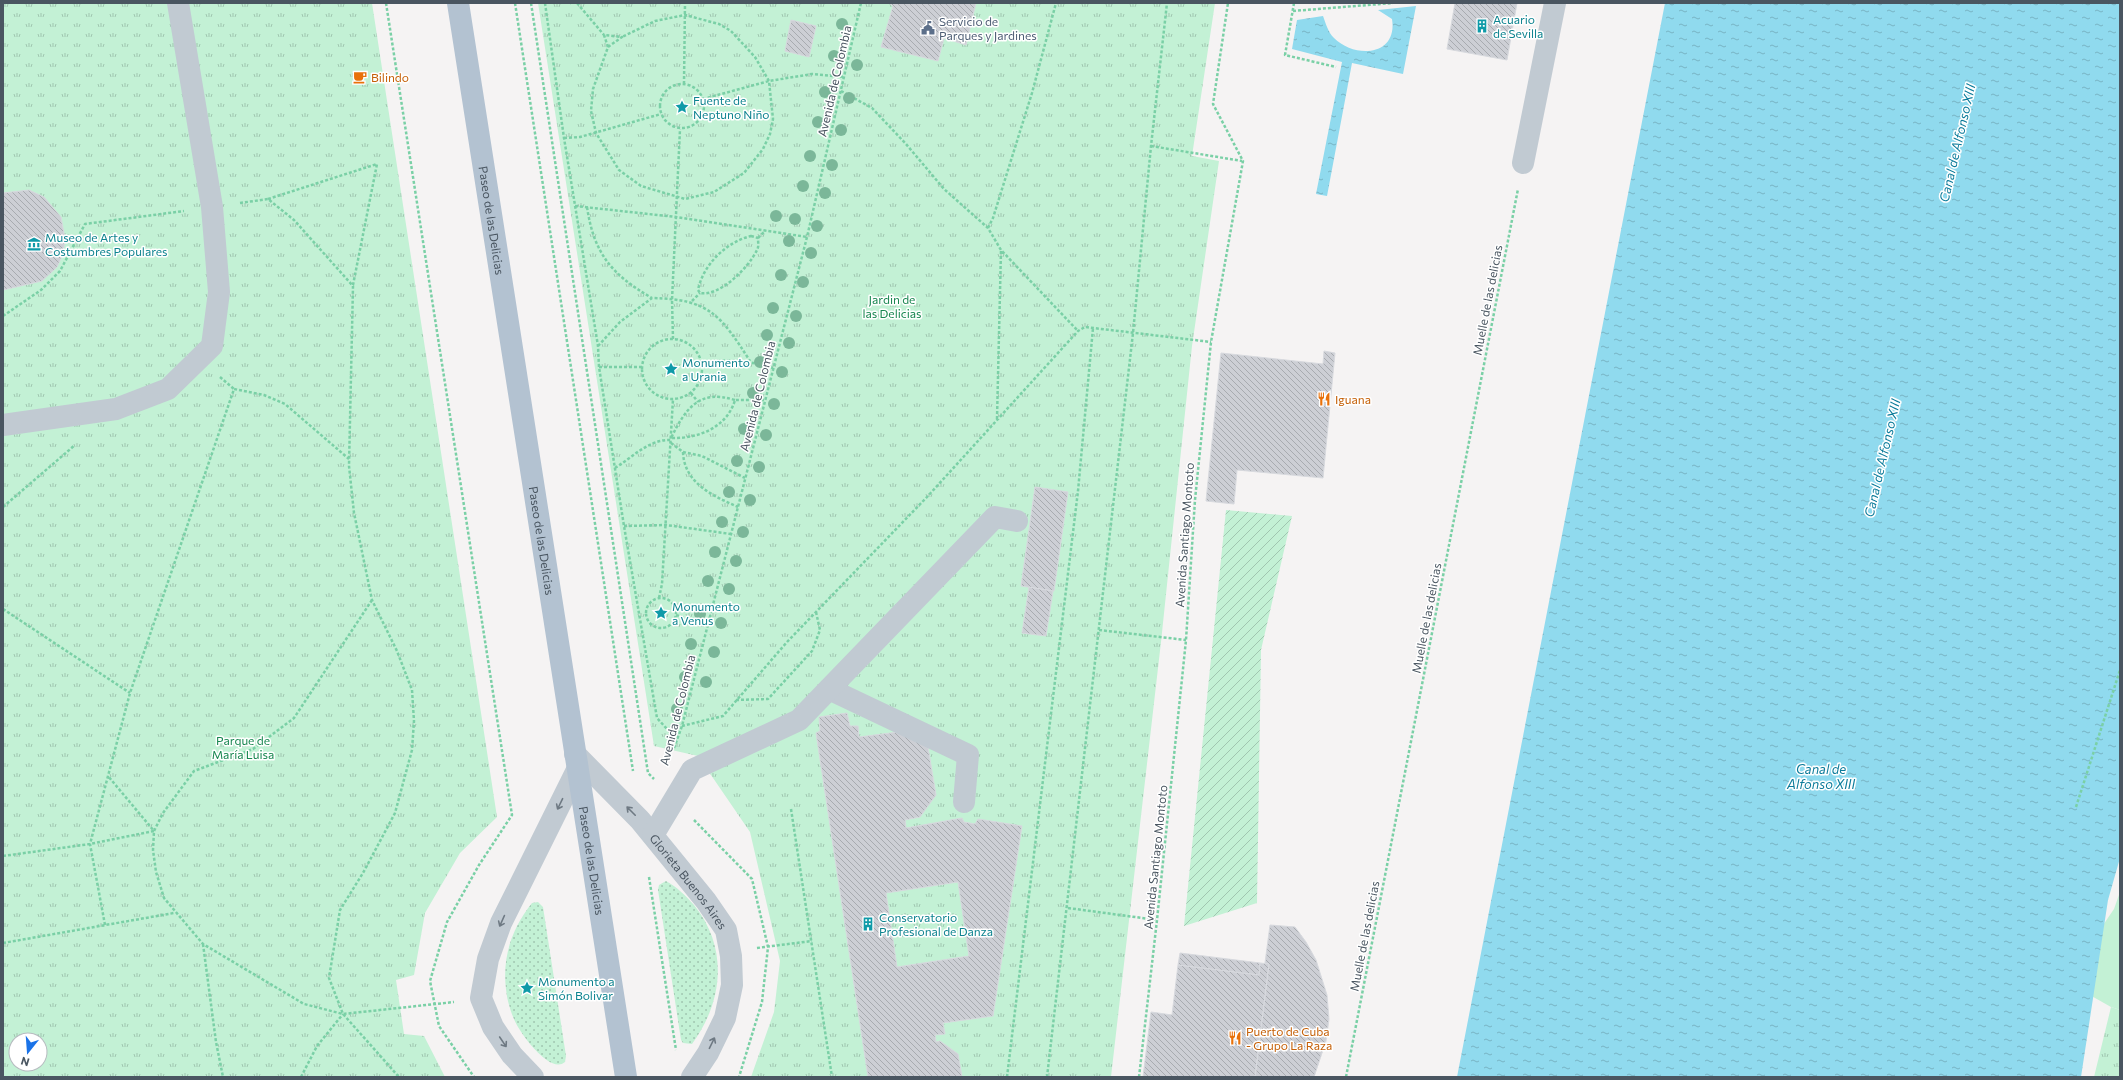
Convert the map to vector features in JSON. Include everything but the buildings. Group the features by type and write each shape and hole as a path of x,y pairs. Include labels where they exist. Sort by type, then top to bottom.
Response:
{"main road":[{"name":"Paseo de las Delicias","path":"458,3 626,1077"}],"street":[{"path":"3,425 116,409 168,389 212,346 219,292 212,207 178,3"},
{"path":"1523,163 1555,3"},
{"path":"653,835 692,770 799,720 995,517 1017,521"},
{"path":"829,689 968,755 964,802"},
{"path":"533,1077 512,1055 493,1027 481,998 488,959 501,923 576,762"},
{"name":"Glorieta Buenos Aires","path":"576,762 640,820 706,901 726,930 731,956 732,985 724,1018 708,1053 692,1077"}],"path":[{"path":"386,3 512,815 479,865 447,922 430,981 439,1026 474,1077"},
{"path":"515,3 634,777"},
{"path":"531,3 648,773 752,879 768,947 762,1002 739,1077"},
{"path":"545,3 564,138 598,346 599,367 624,526 657,718 677,740"},
{"path":"577,3 604,35 608,47"},
{"path":"684,84 685,3"},
{"name":"Avenida de Colombia","path":"674,750 682,726 708,626 807,237 861,3"},
{"path":"988,228 994,218 1032,93 1056,3"},
{"path":"1047,1077 1068,908 1134,333 1151,146 1167,3"},
{"path":"1228,3 1213,104 1243,161"},
{"path":"1294,3 1285,55 1336,67"},
{"path":"1293,11 1393,3"},
{"path":"686,14 719,24 731,31 755,57 769,81 773,119 770,134 763,149 744,174 724,188 685,199 641,186 628,178 613,162 596,133 591,111 593,89 608,47 622,38 655,21 686,14"},
{"path":"604,35 622,38"},
{"path":"703,100 769,81 812,74 845,77"},
{"path":"684,84 698,90 703,100 704,111 702,118 690,127 680,129 670,125 661,114 660,106 664,93 669,88 684,84"},
{"path":"841,91 872,108 906,144 944,189 988,228 1001,250 1078,331"},
{"path":"564,138 580,137 661,114"},
{"path":"673,339 672,300 680,129"},
{"path":"1151,146 1243,161"},
{"name":"Avenida Santiago Montoto","path":"1139,1077 1186,640 1195,500 1211,342 1243,161"},
{"name":"Muelle de las delicias","path":"1346,1077 1523,163"},
{"path":"3,316 41,290 60,271 85,224 268,199 377,164 353,286 349,459 354,514 372,600 397,651 412,690 414,721 412,750 395,813 363,873 340,910 329,978 343,1014 399,1077"},
{"path":"268,199 294,220 353,286"},
{"path":"575,206 676,217 807,237"},
{"path":"587,207 591,231 604,259 619,276 652,298 691,301 712,312 724,322 750,362"},
{"path":"691,301 700,293 705,294 718,291 732,281 758,249 758,238 766,230"},
{"path":"700,293 698,290 700,280 707,268 721,253 740,239 751,236 758,238"},
{"path":"997,420 1001,250"},
{"path":"598,346 620,322 652,298"},
{"path":"682,726 723,716 816,612 927,497 1078,331 1085,327 1211,342"},
{"path":"1007,1077 1078,490 1093,328"},
{"path":"673,339 683,341 692,346 699,354 703,374 699,384 691,393 685,397 673,399 657,395 649,389 644,380 642,367 647,353 654,345 663,340 673,339"},
{"path":"702,363 715,361 750,362 773,368"},
{"path":"599,367 642,367"},
{"path":"106,925 90,844 130,692 234,390 264,394 285,404 349,459"},
{"path":"691,393 698,402"},
{"path":"671,440 680,421 690,408 698,402 713,396 735,400 765,400"},
{"path":"659,598 662,584 673,399"},
{"path":"615,468 650,443 660,440 693,437 709,431 725,419 733,410 735,400"},
{"path":"3,507 80,440"},
{"path":"671,440 683,452 702,456 745,478"},
{"path":"683,452 686,468 699,486 714,497 738,507"},
{"path":"624,526 666,525 731,534"},
{"path":"659,598 669,600 676,615 670,625 661,628 652,625 646,616 647,606 654,599 659,598"},
{"path":"372,600 294,718 253,749 194,771 163,813 154,831 153,850 156,872 164,898 174,913 203,944 304,1004 343,1014 481,998"},
{"path":"3,609 130,692"},
{"path":"736,700 768,699 812,651 820,630 816,612"},
{"path":"676,615 708,626"},
{"path":"639,616 646,616"},
{"path":"1099,630 1186,640"},
{"path":"2076,807 2120,670"},
{"path":"108,776 154,831"},
{"path":"791,810 832,1077"},
{"path":"3,856 90,844 154,831"},
{"path":"648,871 676,1050"},
{"path":"1068,908 1157,920"},
{"path":"3,943 174,913"},
{"path":"768,947 812,941"},
{"path":"203,944 216,1042 223,1077"},
{"path":"301,1077 317,1046 343,1014"}],"green space":[{"name":"Parque de María Luisa","path":"3,3 372,3 497,817 460,853 425,913 414,975 396,980 404,1034 424,1036 445,1077 3,1077"},
{"name":"Jardin de las Delicias","path":"538,3 1215,3 1192,156 1219,161 1192,346 1161,642 1111,1077 751,1077 774,1012 780,961 750,832 698,756 654,746"},
{"path":"1226,510 1292,516 1261,650 1257,903 1184,926"},
{"path":"666,881 678,889 694,905 705,922 713,939 717,957 718,975 710,1011 692,1044 683,1043 681,1040 658,890 659,885"},
{"path":"2120,892 2120,1010 2111,1007 2088,994 2097,934 2114,909"},
{"path":"538,902 543,907 566,1056 565,1062 559,1064 553,1063 539,1054 526,1039 514,1019 507,994 505,977 507,954 510,943 519,922 525,913 532,903"},
{"path":"2111,1007 2120,1010 2120,1077 2094,1077"}],"water":[{"name":"Canal de Alfonso XIII","path":"1665,3 2120,3 2120,858 2108,900 2081,1077 1457,1077"},
{"path":"1416,6 1403,74 1352,63 1327,196 1316,194 1342,62 1292,49 1297,20 1323,16 1330,33 1343,45 1363,51 1373,50 1382,47 1388,41 1392,31 1392,19 1378,10"}],"place":[{"name":"Acuario de Sevilla","path":"1482,26"},
{"name":"Servicio de Parques y Jardines","path":"928,28"},
{"name":"Bilindo","path":"360,77"},
{"name":"Fuente de Neptuno Niño","path":"682,107"},
{"name":"Museo de Artes y Costumbres Populares","path":"34,244"},
{"name":"Monumento a Urania","path":"671,369"},
{"name":"Iguana","path":"1324,399"},
{"name":"Monumento a Venus","path":"661,613"},
{"name":"Conservatorio Profesional de Danza","path":"868,924"},
{"name":"Monumento a Simón Bolivar","path":"527,988"},
{"name":"Puerto de Cuba - Grupo La Raza","path":"1235,1038"}]}
